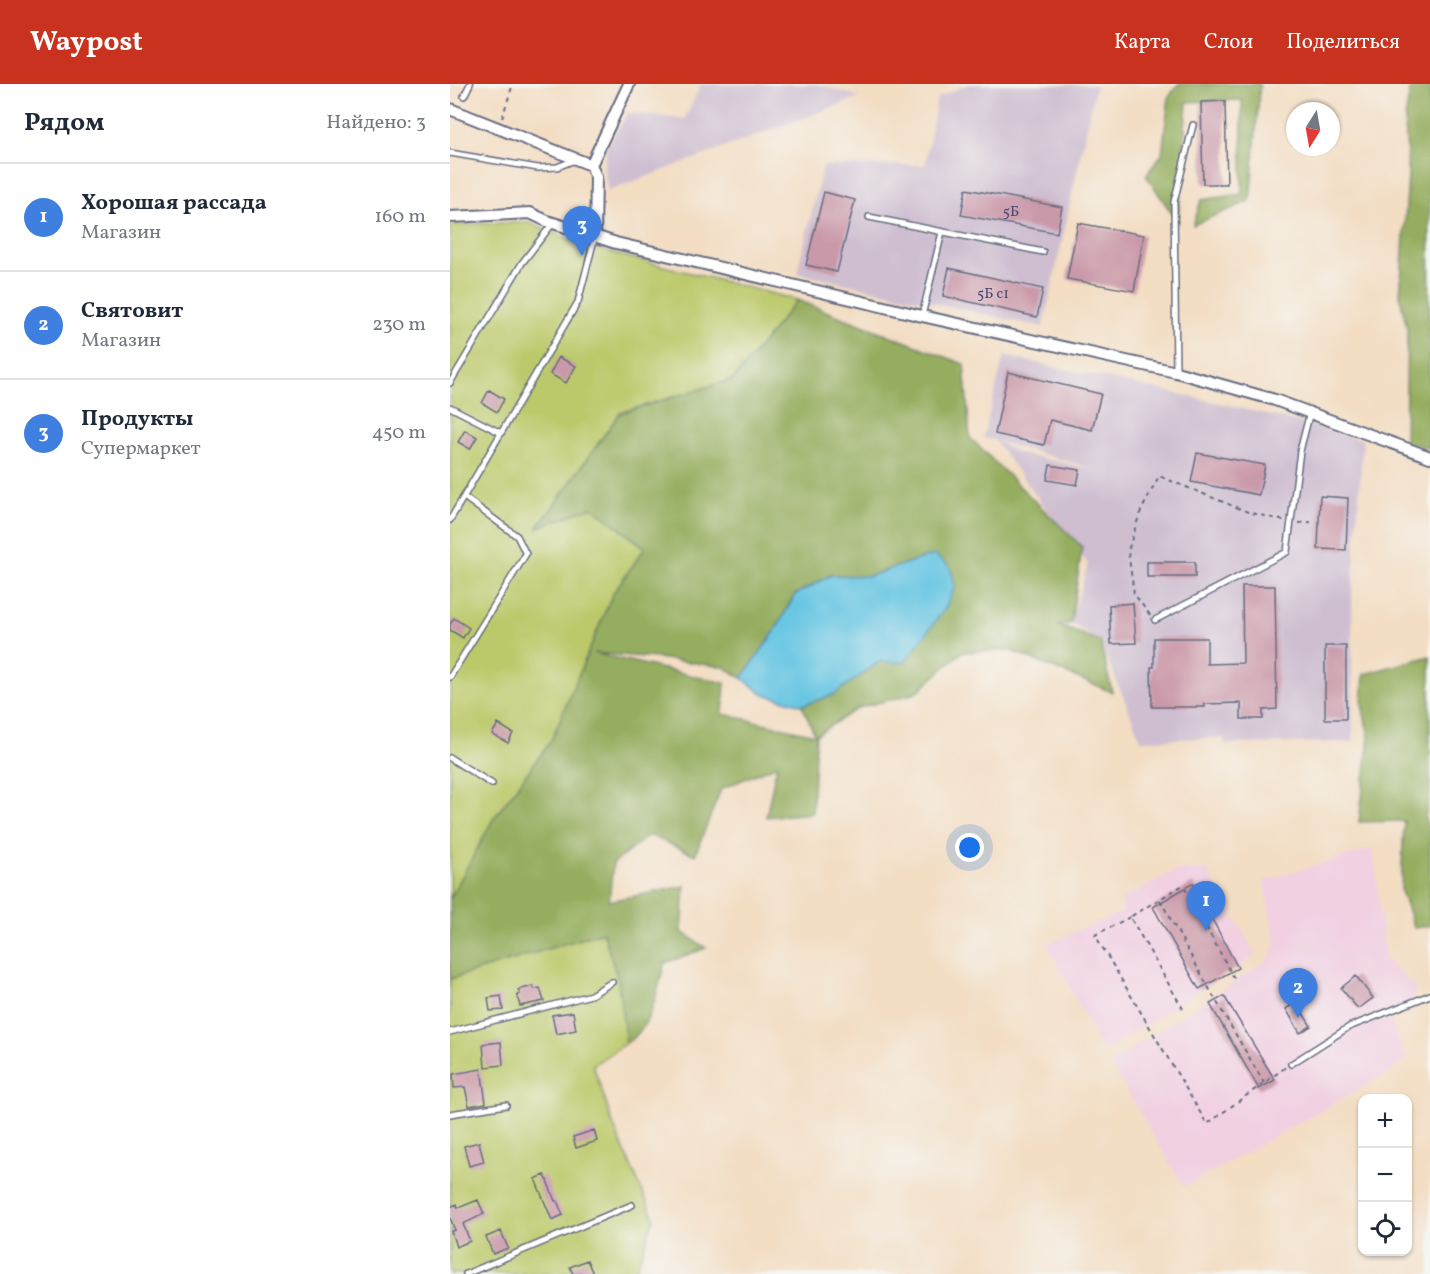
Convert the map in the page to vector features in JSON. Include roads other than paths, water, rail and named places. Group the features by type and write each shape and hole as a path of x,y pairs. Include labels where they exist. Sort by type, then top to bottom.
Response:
{"street":[{"path":"591,165 629,84"},
{"path":"450,109 591,165 596,177 595,236"},
{"path":"450,217 530,213 553,223 616,243 922,316 1176,372 1275,400 1430,457"}],"lane":[{"path":"465,96 470,84"},
{"path":"1176,372 1174,202 1193,125"},
{"path":"450,153 538,168 558,166 577,159"},
{"path":"868,217 1043,252"},
{"path":"450,383 522,263 553,223"},
{"path":"922,316 942,232"},
{"path":"450,520 578,302 595,236"},
{"path":"450,407 501,433"},
{"path":"1155,620 1287,552 1300,451 1310,412"},
{"path":"450,677 526,554 517,536 464,497"},
{"path":"450,758 492,784"},
{"path":"450,1032 591,995 612,981"},
{"path":"1291,1064 1349,1027 1430,995"},
{"path":"450,1114 506,1105"},
{"path":"466,1274 632,1205"}],"water":[{"path":"935,555 950,567 955,586 946,607 905,662 879,662 833,695 802,705 763,694 742,678 775,631 795,595 831,575 870,576"}],"place":[{"name":"Продукты","path":"582,256"},
{"name":"Хорошая рассада","path":"1206,931"},
{"name":"Святовит","path":"1298,1018"}]}
